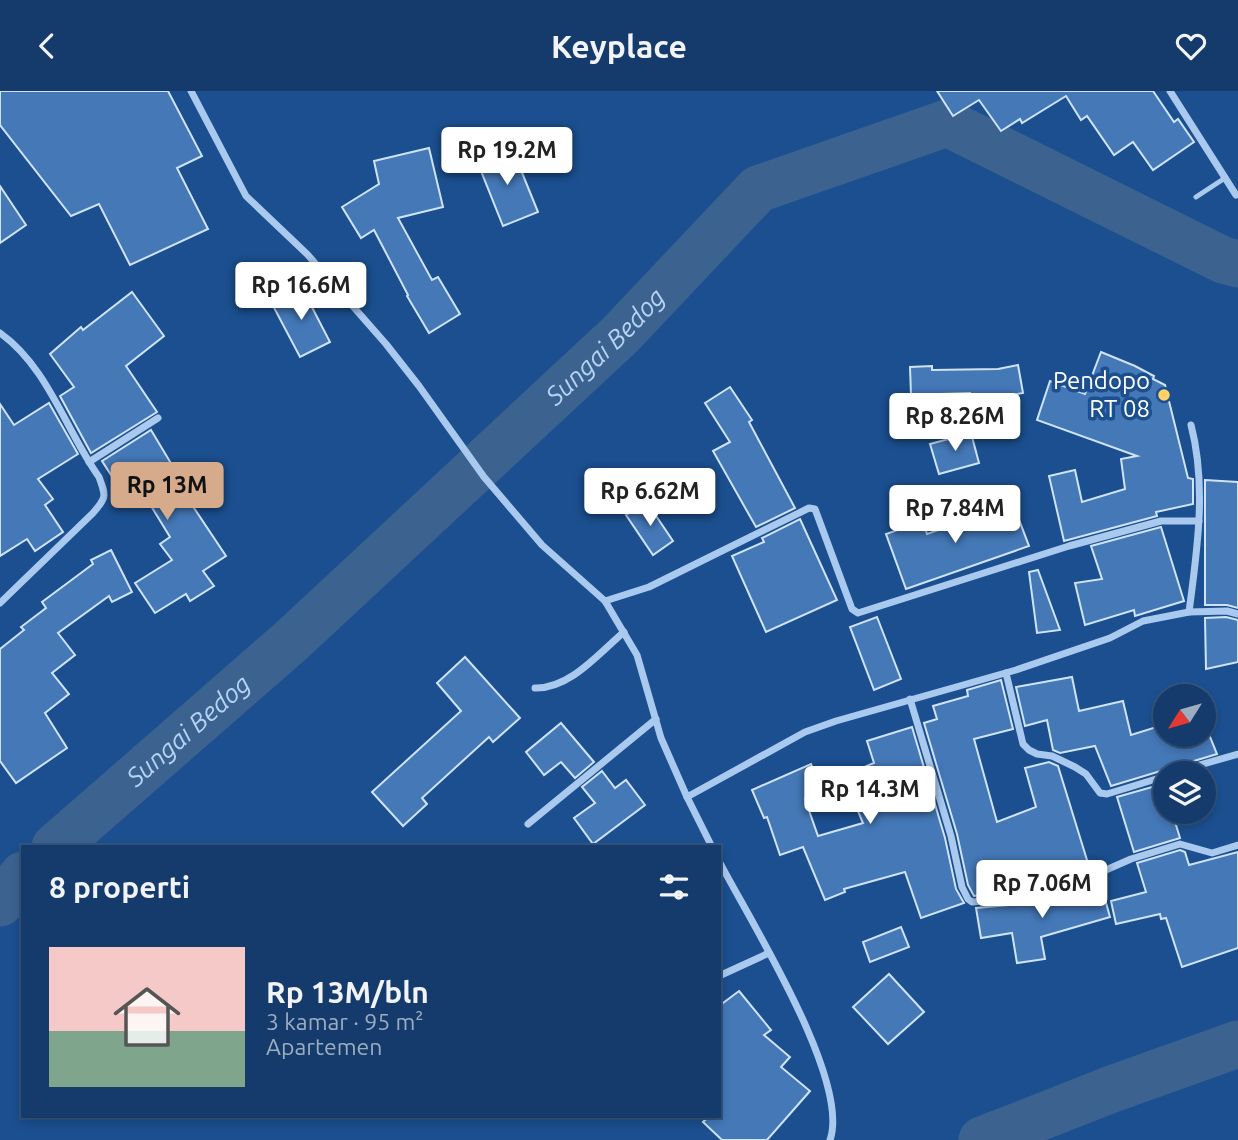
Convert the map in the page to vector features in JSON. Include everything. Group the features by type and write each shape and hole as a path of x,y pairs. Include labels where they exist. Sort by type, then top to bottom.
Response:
{"street":[{"path":"191,91 246,196 307,254 419,386 484,478 542,545 605,601 637,655 661,738 711,845"},
{"path":"1170,91 1236,195"},
{"path":"0,333 12,341 37,372 99,477 105,494 103,501 0,603"},
{"path":"89,463 158,418"},
{"path":"1189,612 1199,521 1200,473 1191,425"},
{"path":"605,601 649,587 809,508 815,509 852,608 858,613 1069,546 1161,521 1199,521"},
{"path":"687,797 805,733 910,699 1006,673 1111,638 1143,621 1189,612 1227,611 1238,614"},
{"path":"535,688 549,689 569,678 624,632"},
{"path":"1006,673 1023,744 1029,750 1052,755 1075,767 1086,774 1100,793 1153,780"},
{"path":"910,699 951,836 962,887 972,902 1019,898 1053,891 1094,878 1099,873 1131,859 1180,844 1212,853 1238,845"},
{"path":"528,824 656,719"},
{"path":"1214,761 1238,754"},
{"path":"721,865 792,995 818,1058 831,1100 834,1129 831,1140"},
{"path":"721,975 769,953"}],"lane":[{"path":"1196,197 1225,178"}],"building":[{"path":"0,91 168,91 202,156 177,168 208,229 130,265 99,204 71,216 0,125"},
{"path":"937,91 1153,91 1174,122 1178,119 1194,142 1153,170 1133,142 1114,155 1087,116 1081,120 1066,96 1022,123 1020,119 1001,131 979,100 953,116"},
{"path":"429,148 443,207 398,218 432,280 438,277 460,314 429,333 374,230 361,238 342,207 379,184 374,161"},
{"path":"512,148 538,212 503,226 477,161"},
{"path":"0,186 26,225 0,243"},
{"path":"301,286 330,342 300,357 271,302"},
{"path":"132,292 164,336 126,366 157,412 91,453 60,396 74,387 50,354 81,327 83,330"},
{"path":"1101,352 1135,366 1165,385 1188,478 1193,479 1193,504 1156,512 1157,516 1064,541 1049,476 1075,470 1082,502 1125,489 1121,459 1137,456 1037,420 1050,381 1085,394"},
{"path":"1018,365 1023,393 971,403 970,393 911,395 910,367 932,366 932,370 998,369"},
{"path":"730,387 752,420 749,422 795,508 756,527 713,451 730,442 705,403"},
{"path":"49,403 78,454 38,479 53,499 45,505 63,532 35,551 27,539 0,556 0,404 14,425"},
{"path":"151,430 184,485 180,487 226,556 203,571 214,586 190,601 186,594 155,613 135,583 172,560 160,544 170,537 140,488 126,498 102,461"},
{"path":"971,433 979,463 939,474 930,444"},
{"path":"1205,480 1238,482 1238,608 1205,605"},
{"path":"646,501 673,541 653,555 626,515"},
{"path":"1013,504 1029,546 906,589 886,534 923,521 927,534"},
{"path":"800,519 837,600 766,632 732,556 764,542 762,538"},
{"path":"1161,527 1184,601 1135,616 1134,610 1085,625 1075,583 1102,579 1091,546"},
{"path":"111,550 132,592 112,602 109,596 58,633 75,655 52,673 69,694 45,713 67,748 16,783 0,761 0,649 24,630 21,627 46,608 42,602 93,564 91,560"},
{"path":"1038,570 1060,630 1037,633 1029,572"},
{"path":"877,617 901,679 874,690 850,627"},
{"path":"1226,617 1238,620 1238,662 1206,669 1205,618"},
{"path":"465,657 520,718 493,742 489,737 422,798 427,804 403,826 372,792 461,711 437,683"},
{"path":"1072,677 1079,711 1123,701 1131,735 1153,728 1153,747 1214,747 1217,754 1194,761 1153,761 1153,773 1111,786 1095,746 1060,753 1053,750 1047,720 1025,726 1016,687"},
{"path":"1001,680 1013,729 974,739 997,822 1036,807 1025,768 1049,762 1058,766 1091,873 1018,892 974,896 968,885 957,834 924,723 937,719 933,706 968,696 967,690"},
{"path":"561,723 594,762 575,778 561,762 544,775 526,752"},
{"path":"912,727 945,838 956,889 964,903 921,918 905,872 844,889 845,892 825,900 803,847 780,855 767,817 764,818 752,790 811,764 823,791 805,799 818,836 863,823 843,776 874,763 867,741"},
{"path":"602,771 615,788 626,780 645,805 593,844 574,818 595,803 582,787"},
{"path":"1153,787 1153,824 1176,824 1180,838 1134,852 1117,797"},
{"path":"1180,850 1185,852 1189,865 1238,852 1238,948 1182,967 1166,918 1161,919 1160,914 1116,924 1111,901 1146,892 1137,863"},
{"path":"1095,884 1097,893 1103,892 1110,917 1041,937 1045,959 1017,963 1012,933 981,938 976,908 1020,904 1055,897"},
{"path":"901,927 909,947 870,962 863,942"},
{"path":"889,974 924,1012 888,1044 853,1007"},
{"path":"739,991 771,1030 764,1035 790,1057 781,1067 810,1091 767,1140 722,1140 703,1122 707,1118 721,1118 721,1004"}],"waterway":[{"name":"Sungai Bedog","path":"57,845 291,641 620,335 758,189 947,123 1223,260 1238,264"},
{"name":"Sungai Bedog","path":"0,903 21,877"},
{"path":"982,1140 1112,1089 1238,1044"}],"place":[{"name":"Pendopo RT 08","path":"1164,395"}]}
